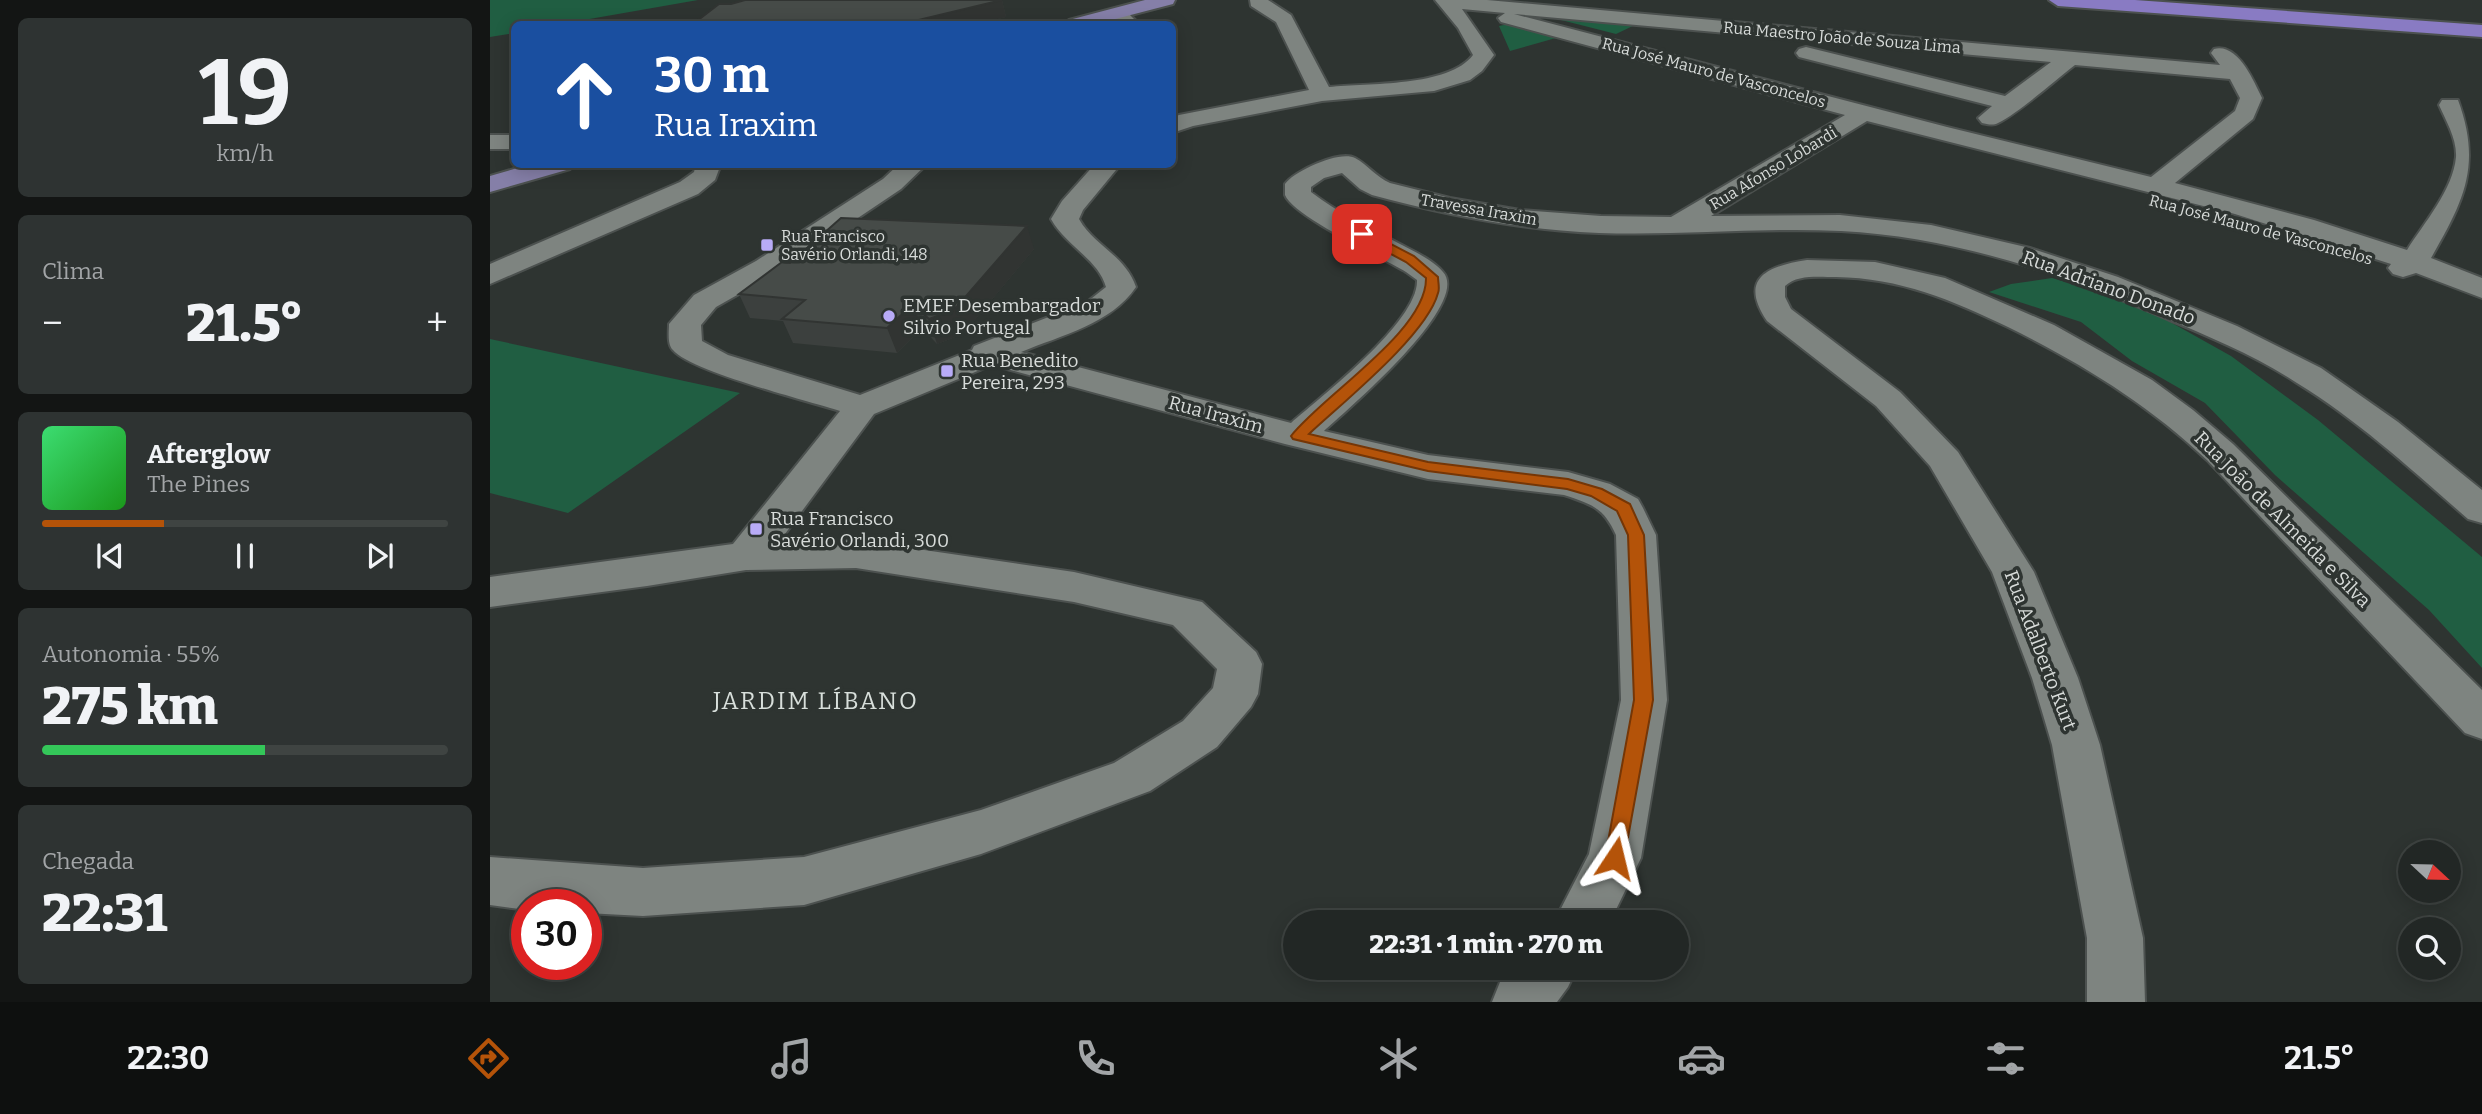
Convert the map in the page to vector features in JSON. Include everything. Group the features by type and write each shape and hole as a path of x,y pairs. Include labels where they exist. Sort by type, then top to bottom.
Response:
{"highway":[{"path":"2058,0 2482,32"},
{"path":"2248,0 2482,18"}],"main road":[{"path":"1121,21 1176,1"},
{"path":"490,175 515,168"},
{"path":"490,184 547,168"}],"street":[{"name":"Rua Maestro João de Souza Lima","path":"1446,1 2238,73"},
{"path":"1177,122 1322,94 1434,84 1462,75 1475,67 1484,55 1446,1"},
{"path":"1258,2 1284,19 1322,94"},
{"path":"1466,26 1539,10"},
{"name":"Rua José Mauro de Vasconcelos","path":"1508,18 2001,148 2083,166 2118,185 2175,204 2409,264 2482,305"},
{"path":"2158,184 2245,114 2251,98 2238,73 2218,49"},
{"path":"1773,50 1790,50 2011,104"},
{"path":"1963,138 2071,58"},
{"path":"1828,102 1906,60"},
{"path":"1725,75 1751,61"},
{"path":"2409,264 2465,173 2468,156 2465,136 2450,105"},
{"name":"Rua Afonso Lobardi","path":"1680,223 1866,112"},
{"path":"490,142 511,142"},
{"name":"Rua José Mauro de Vasconcelos","path":"2001,148 2029,159 2082,190 2118,185 2158,184 2482,289"},
{"name":"Travessa Iraxim","path":"1298,436 1393,347 1417,319 1432,292 1432,277 1410,259 1313,208 1298,194 1298,184 1315,173 1346,163 1368,184 1381,190 1519,218 1567,223 1680,223"},
{"path":"2059,178 2064,170 2083,166"},
{"path":"490,275 689,188 706,175 708,168"},
{"path":"862,407 716,362 685,346 685,324 705,301 766,267 892,184 910,168"},
{"path":"746,556 862,407 1098,309 1121,287 1119,276 1070,231 1065,219 1071,207 1105,168"},
{"name":"Rua Adriano Donado","path":"1680,223 1842,223 1943,236 2012,251 2133,292 2231,334 2311,377 2392,434 2482,510"},
{"path":"1950,287 2012,251"},
{"name":"Rua Adalberto Kurt","path":"1950,287 1889,271 1835,268 1795,270 1774,278 1768,287 1768,299 1779,313 1888,398 1945,460 2013,572 2055,677 2076,745 2115,937 2116,1002"},
{"name":"Rua João de Almeida e Silva","path":"1950,287 2040,330 2141,387 2221,453 2482,720"},
{"name":"Rua Iraxim","path":"986,354 1298,436 1428,467 1568,484 1597,493 1624,508 1636,535 1644,700 1615,858 1588,910"},
{"path":"490,592 746,556 856,554 1074,587 1187,613 1240,664 1235,694 1199,734 1132,777 981,832 804,881 643,892 490,881"},
{"path":"1521,1002 1538,980"}],"green space":[{"path":"490,0 698,0 578,21 511,21 511,34 490,37"},
{"path":"1569,18 1637,24 1616,34 1561,20"},
{"path":"1513,23 1563,36 1510,51 1499,26"},
{"path":"2052,278 2131,300 2231,356 2318,420 2482,557 2482,668 2429,610 2275,475 2205,403 2132,361 2081,322 1989,292 2011,284"},
{"path":"490,339 740,393 568,513 490,493"}],"building":[{"path":"745,0 1002,0 914,21 697,21 719,4"},
{"path":"841,218 1027,226 954,310 929,319 913,304 887,328 782,319 805,300 739,294 782,262 790,263"}],"place":[{"name":"Rua Francisco Savério Orlandi, 148","path":"767,245"},
{"name":"EMEF Desembargador Silvio Portugal","path":"889,316"},
{"name":"Rua Benedito Pereira, 293","path":"947,371"},
{"name":"Rua Francisco Savério Orlandi, 300","path":"756,529"}],"district":[{"name":"JARDIM LÍBANO","path":"816,701"}],"route":[{"path":"1362,234 1410,259 1432,277 1432,292 1417,319 1393,347 1298,436 1428,467 1568,484 1597,493 1624,508 1636,535 1644,700 1615,858"}]}
